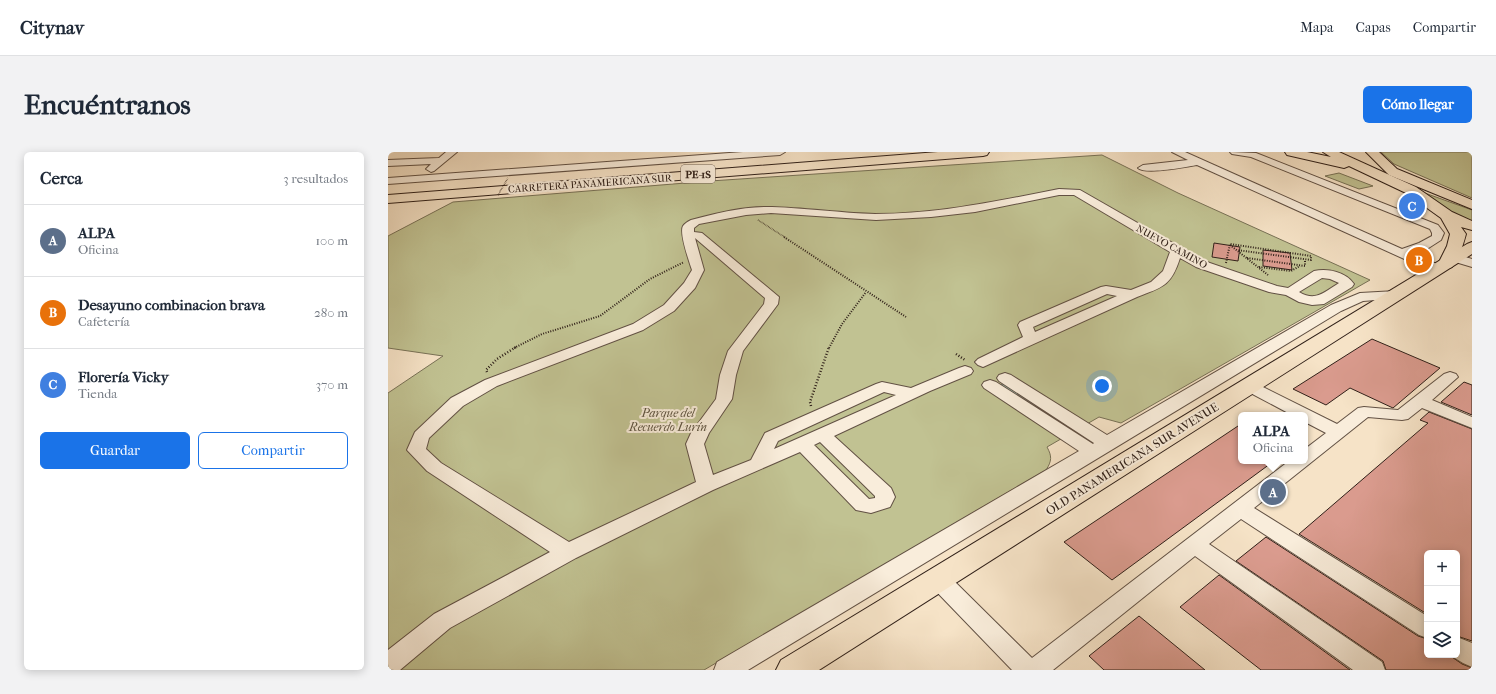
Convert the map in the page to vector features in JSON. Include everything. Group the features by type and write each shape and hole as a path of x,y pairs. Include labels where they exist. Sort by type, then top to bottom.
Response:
{"main road":[{"name":"CARRETERA PANAMERICANA SUR","path":"390,198 908,152"},
{"path":"978,152 990,152"},
{"name":"CARRETERA PANAMERICANA SUR","path":"390,198 983,152"},
{"path":"1291,152 1328,160 1385,177"},
{"path":"1328,152 1411,190 1447,214 1472,226"},
{"path":"1372,152 1393,172 1472,205"},
{"path":"1447,214 1458,234 1455,246 1460,259"},
{"name":"OLD PANAMERICANA SUR AVENUE","path":"792,670 1396,295 1460,259"}],"street":[{"path":"419,179 452,152"},
{"path":"388,181 780,152"},
{"path":"1177,152 1400,253 1460,259"},
{"path":"1235,152 1253,154 1434,227 1438,234 1437,238 1423,246 1400,253"},
{"path":"588,166 593,156"},
{"path":"388,163 440,161"},
{"path":"1143,168 1163,167 1197,162"},
{"path":"388,171 430,169"},
{"name":"NUEVO CAMINO","path":"688,235 688,227 695,222 746,212 771,210 876,217 931,214 975,209 1059,192 1076,192 1200,264 1274,289 1290,292 1297,297 1336,308"},
{"path":"568,552 537,534 434,467 416,450 421,436 436,420 457,402 491,383 638,327 669,308 690,285 698,270 688,235 698,235 772,297 771,304 736,351 728,375 724,400 700,432 695,444 706,485"},
{"path":"1100,448 982,380 970,365 983,362 1132,294 1156,285 1169,273 1177,250"},
{"path":"694,259 722,255"},
{"path":"1290,292 1319,274 1335,276 1346,282 1347,284 1343,287 1319,301 1314,302"},
{"path":"726,670 1336,308 1360,297 1396,295"},
{"path":"388,665 442,621 568,552 706,485 758,464 913,393 982,380 1006,373 1001,366 983,362"},
{"path":"1308,456 1364,412 1402,416 1450,377"},
{"path":"1249,386 1299,412"},
{"path":"758,464 771,437 812,418 882,387 913,393"},
{"path":"1421,401 1472,423"},
{"path":"1308,416 1338,432"},
{"path":"802,444 863,505 869,507 876,506 883,502 885,496 884,493 823,435"},
{"path":"1035,670 1297,464"},
{"path":"1240,509 1424,626"},
{"path":"1195,545 1373,670"},
{"path":"938,579 1028,670"},
{"path":"1460,649 1472,656"}],"path":[{"path":"498,194 508,178"},
{"path":"746,212 906,317"},
{"path":"1230,244 1268,275"},
{"path":"1230,244 1311,256 1311,260 1237,250"},
{"path":"1224,272 1230,244"},
{"path":"1247,258 1301,266"},
{"path":"491,383 486,370 494,361 515,347 543,333 600,316 614,308 648,279 668,268 694,259"},
{"path":"1258,267 1291,271 1301,266 1305,266 1305,260"},
{"path":"812,418 810,402 828,349 842,324 866,292"}],"green space":[{"path":"1381,152 1472,152 1472,198 1394,164"},
{"name":"Parque del Recuerdo Lurín","path":"1102,155 1178,193 1370,280 1121,423 1099,417 1047,447 1051,458 1046,470 704,670 388,670 388,393 443,356 388,348 388,236 453,202 710,181"},
{"path":"1339,173 1373,186 1359,189 1325,176"},
{"path":"1422,192 1472,210 1472,223 1450,212"}],"shaded area":[{"path":"1008,384 1075,430 1071,432 1000,385"}],"building":[{"path":"1214,243 1240,247 1238,261 1212,257"},
{"path":"1263,250 1290,253 1292,270 1263,266"},
{"path":"1372,339 1440,368 1393,408 1350,388 1326,405 1293,389"},
{"path":"1464,382 1472,385 1472,415 1441,402"},
{"path":"1429,412 1472,429 1472,641 1460,637 1460,550 1424,550 1424,612 1299,534 1428,423 1420,420"},
{"path":"1238,426 1238,464 1270,464 1112,580 1064,542"},
{"path":"1266,537 1418,636 1424,638 1424,658 1453,658 1472,668 1472,670 1386,670 1383,661 1236,561"},
{"path":"1219,575 1350,670 1261,670 1180,607"},
{"path":"1139,616 1205,670 1104,670 1089,656"}],"place":[{"name":"Florería Vicky","path":"1412,206"},
{"name":"Desayuno combinacion brava","path":"1419,260"},
{"name":"ALPA","path":"1273,492"}]}
